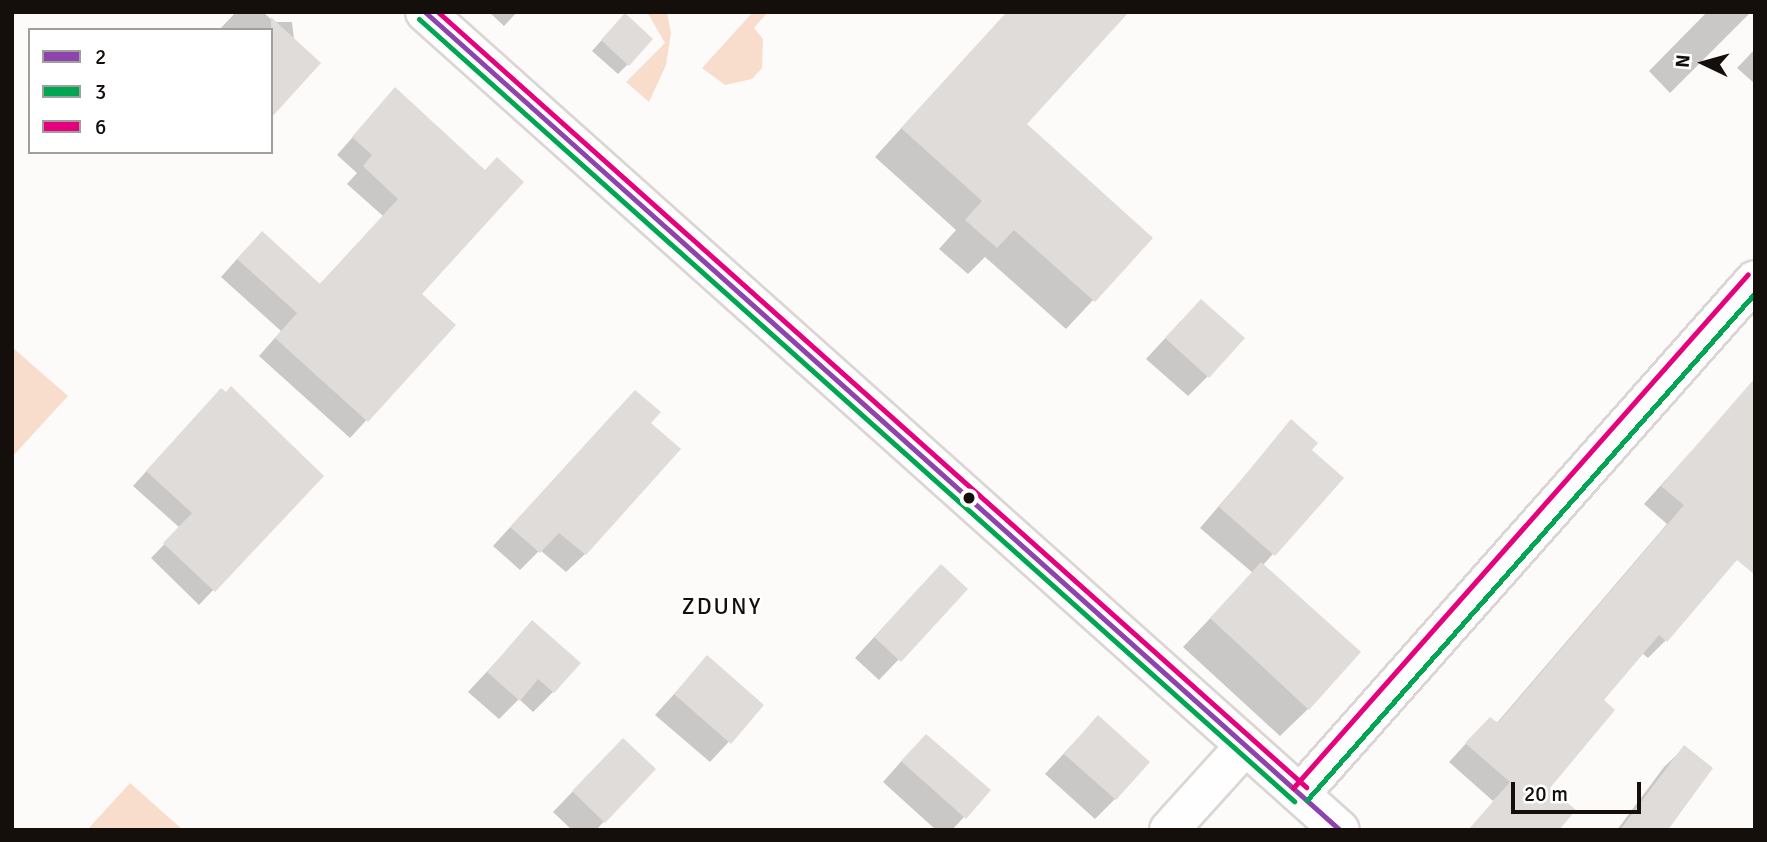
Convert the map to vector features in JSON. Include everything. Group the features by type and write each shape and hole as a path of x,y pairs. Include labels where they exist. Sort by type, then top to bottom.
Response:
{"street":[{"path":"425,12 1340,830"},
{"path":"1300,794 1755,280"},
{"path":"1169,830 1245,746"}],"shaded area":[{"path":"647,12 667,12 671,33 666,65 649,102 626,82 665,43"},
{"path":"753,12 768,12 754,28 763,39 762,68 752,79 725,85 702,68"},
{"path":"12,347 68,396 12,457"},
{"path":"130,783 183,830 87,830"}],"building":[{"path":"1007,12 1129,12 1027,124 1153,238 1095,302 1014,230 997,248 965,220 982,201 901,128"},
{"path":"625,13 653,39 629,66 601,40"},
{"path":"271,17 321,63 273,116 273,28"},
{"path":"395,87 485,170 497,157 524,182 422,294 456,325 368,422 275,338 297,313 237,259 262,231 320,284 398,199 363,166 372,155 352,137"},
{"path":"1201,299 1245,338 1209,378 1165,338"},
{"path":"1755,378 1755,575 1737,560 1667,642 1659,635 1604,700 1615,710 1550,788 1576,810 1559,830 1468,830 1510,782 1465,743 1490,717 1498,723 1684,505 1661,486"},
{"path":"231,386 324,476 215,592 163,543 192,513 146,471 221,388 226,392"},
{"path":"635,390 661,412 651,423 681,449 586,555 559,533 540,553 510,527"},
{"path":"1291,419 1318,443 1312,450 1344,478 1275,556 1219,507"},
{"path":"1261,562 1361,652 1309,710 1210,618"},
{"path":"941,564 968,589 901,662 874,637"},
{"path":"532,620 581,663 554,693 538,679 520,701 487,672"},
{"path":"707,655 764,705 731,744 674,694"},
{"path":"1098,715 1150,762 1116,800 1064,754"},
{"path":"926,734 991,790 966,819 901,761"},
{"path":"623,738 656,769 605,823 572,791"},
{"path":"1684,745 1713,768 1668,830 1620,830"}],"transit line":[{"name":"2","path":"425,12 1340,830"},
{"name":"6","path":"438,12 1306,787"},
{"name":"3","path":"419,19 1294,801"},
{"name":"6","path":"1293,788 1748,274"},
{"name":"3","path":"1307,800 1755,293"}],"district":[{"name":"ZDUNY","path":"722,607"}]}
